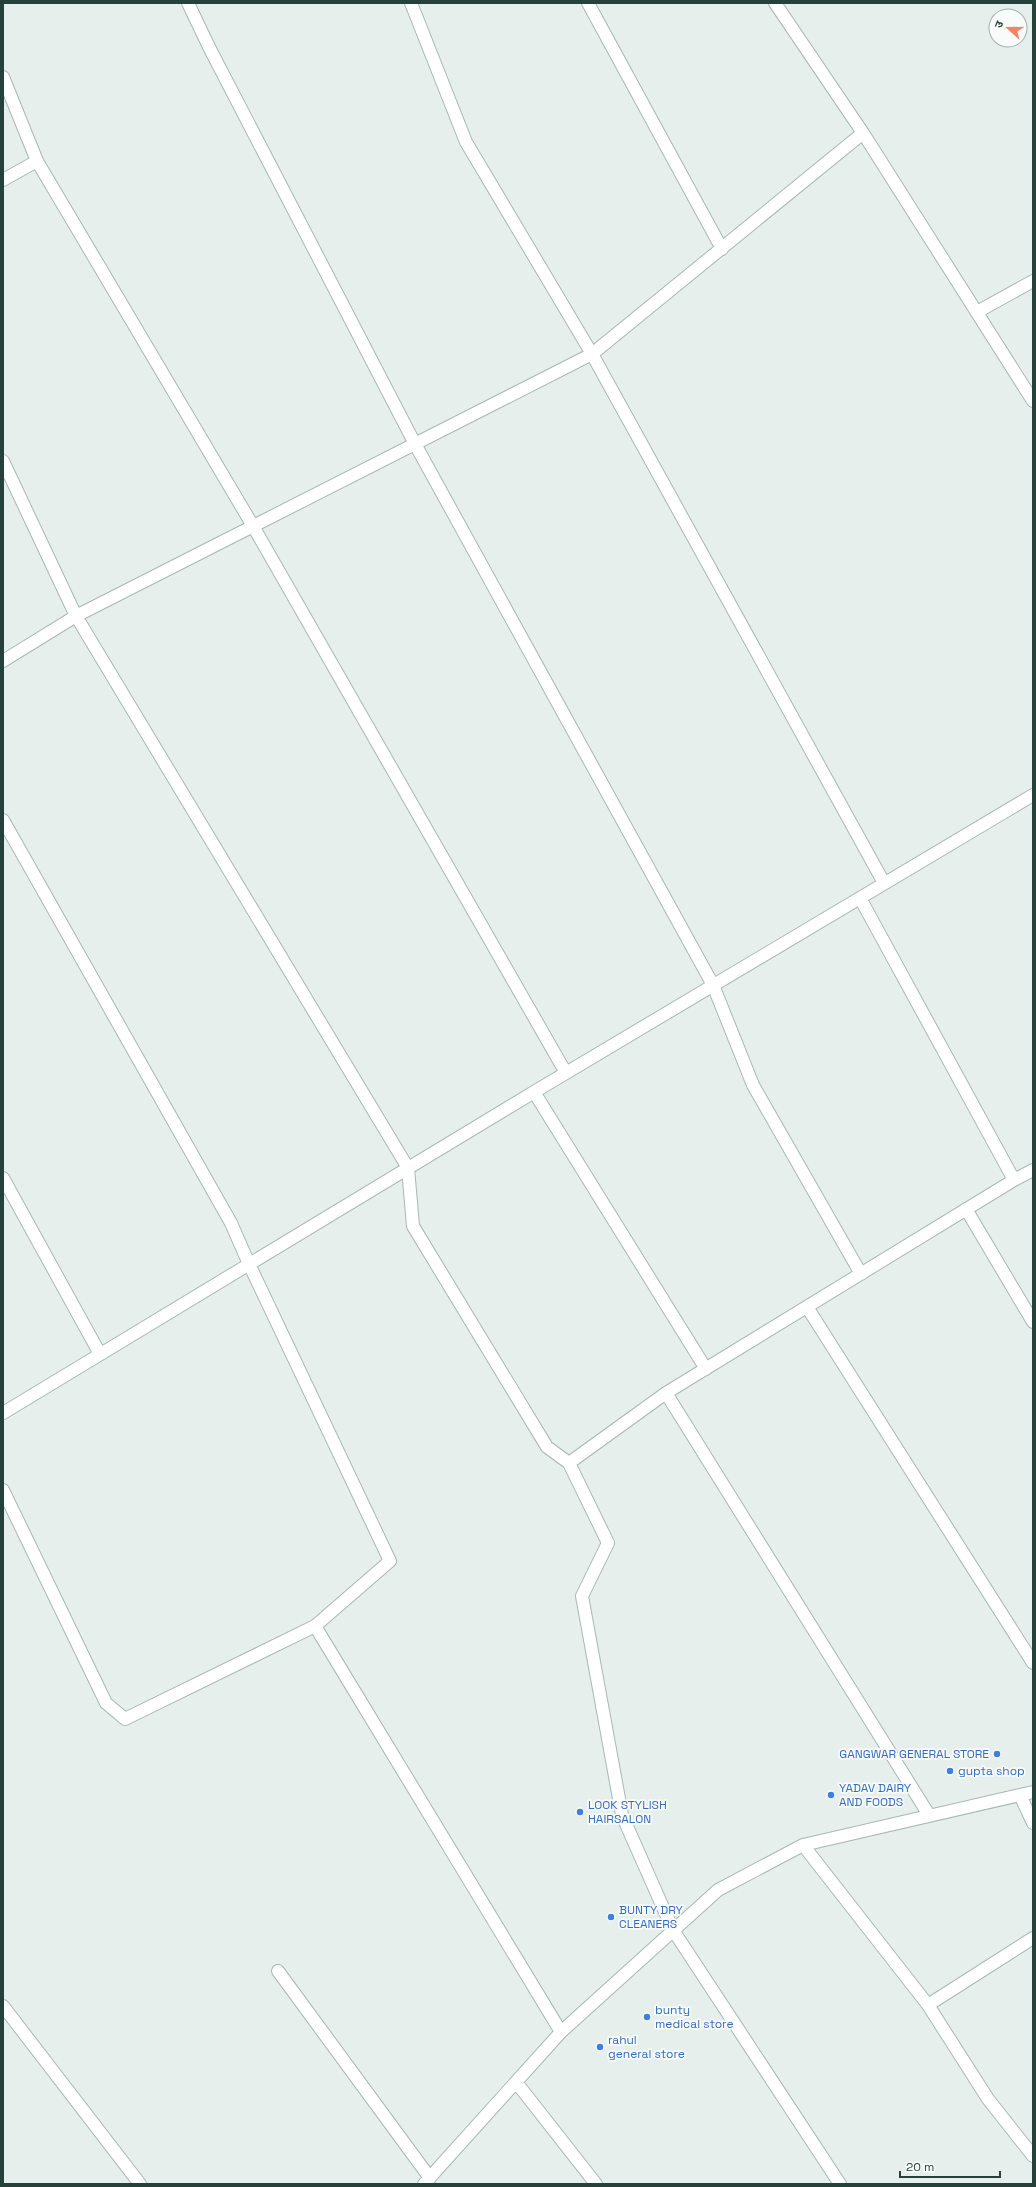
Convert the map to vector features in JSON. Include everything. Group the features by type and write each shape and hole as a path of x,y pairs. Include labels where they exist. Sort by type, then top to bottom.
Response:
{"street":[{"path":"188,3 217,63 415,444 713,985 753,1085 861,1274"},
{"path":"411,3 466,142 592,354 884,883"},
{"path":"588,3 722,249"},
{"path":"775,3 862,133 1033,401"},
{"path":"3,76 38,161 253,526 566,1073"},
{"path":"3,661 76,616 592,354 862,133"},
{"path":"3,180 38,161"},
{"path":"977,312 1033,281"},
{"path":"3,461 76,616 408,1168 413,1226 547,1447 569,1464 608,1543 582,1596 622,1815 673,1930 840,2184"},
{"path":"3,1413 534,1092 1033,794"},
{"path":"3,820 231,1223 248,1264 390,1562 315,1626 125,1719 106,1703 3,1490"},
{"path":"860,898 1014,1180"},
{"path":"534,1092 706,1369"},
{"path":"569,1464 666,1393 966,1209 1033,1170"},
{"path":"3,1178 100,1354"},
{"path":"966,1209 1033,1322"},
{"path":"807,1307 1033,1663"},
{"path":"666,1393 930,1815"},
{"path":"315,1626 561,2032"},
{"path":"278,1971 427,2181 561,2032 718,1890 803,1844 1033,1792"},
{"path":"1020,1795 1033,1823"},
{"path":"803,1844 928,2005 988,2099 1033,2156"},
{"path":"928,2005 1033,1938"},
{"path":"3,2006 140,2184"},
{"path":"516,2082 596,2184"}],"place":[{"name":"GANGWAR GENERAL STORE","path":"997,1754"},
{"name":"gupta shop","path":"950,1771"},
{"name":"YADAV DAIRY AND FOODS","path":"831,1795"},
{"name":"LOOK STYLISH HAIRSALON","path":"580,1812"},
{"name":"BUNTY DRY CLEANERS","path":"611,1917"},
{"name":"bunty medical store","path":"647,2017"},
{"name":"rahul general store","path":"600,2047"}]}
